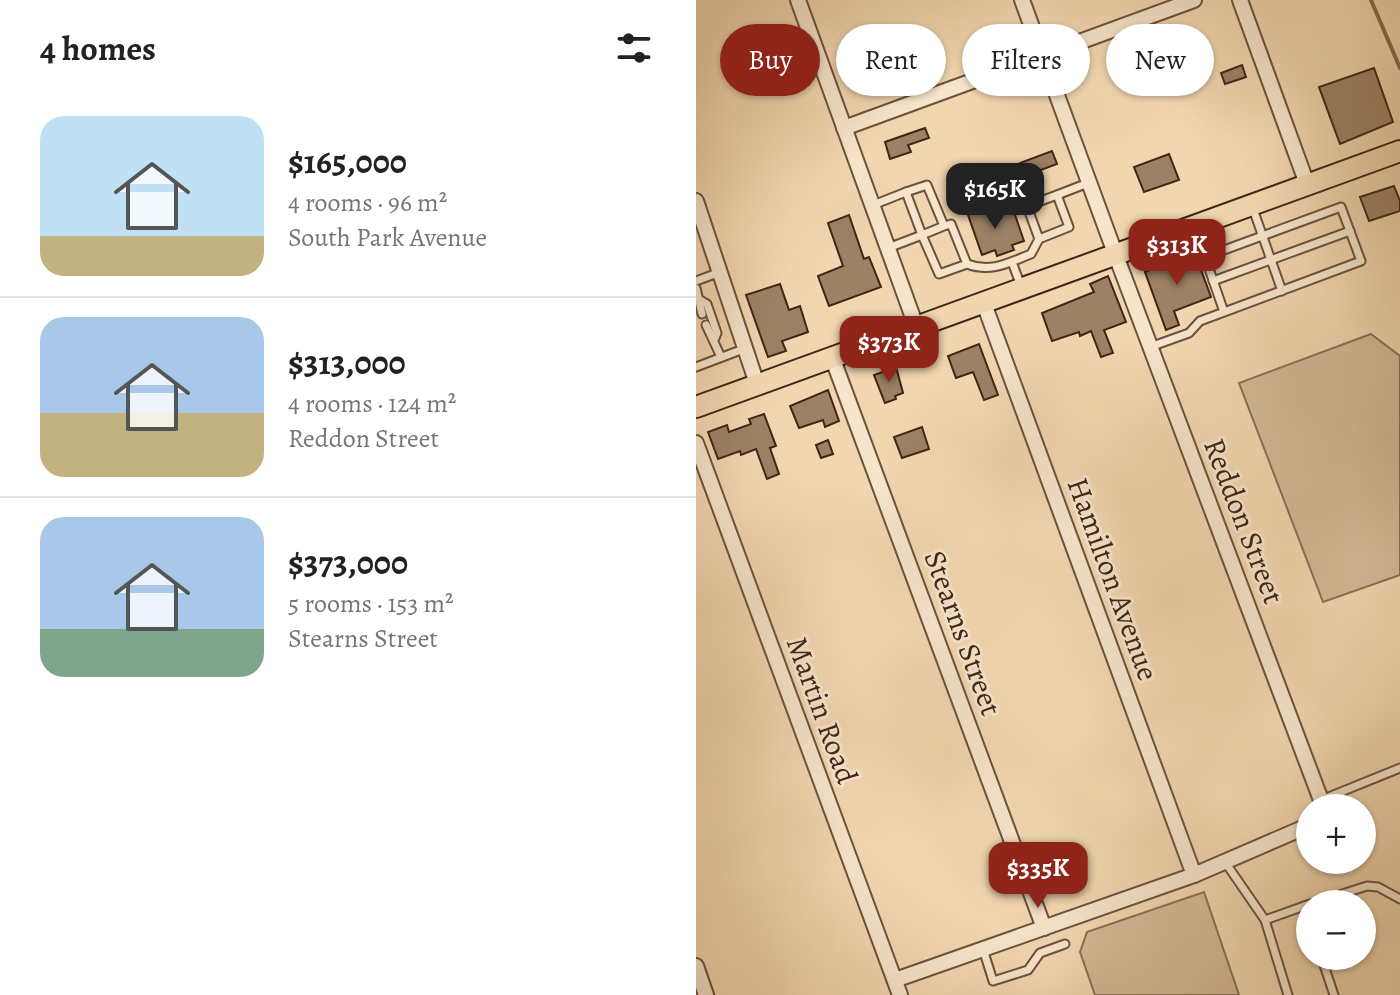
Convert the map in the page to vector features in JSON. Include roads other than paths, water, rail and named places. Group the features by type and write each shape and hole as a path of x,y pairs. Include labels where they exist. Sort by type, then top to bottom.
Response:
{"main road":[{"path":"696,407 1397,152"}],"street":[{"path":"798,0 916,326"},
{"name":"Reddon Street","path":"1022,0 1031,24"},
{"path":"1090,39 1194,0"},
{"path":"1240,0 1307,184"},
{"path":"844,128 962,85"},
{"name":"Reddon Street","path":"1057,96 1319,794"},
{"path":"696,201 757,384"},
{"name":"Hamilton Avenue","path":"983,301 1194,875"},
{"name":"Stearns Street","path":"832,357 1044,928"},
{"name":"Martin Road","path":"696,443 897,988"},
{"path":"897,988 983,949 1194,875 1296,831"},
{"path":"696,966 706,995"}],"lane":[{"path":"995,206 1027,206 1089,183"},
{"path":"873,205 927,185 944,226"},
{"path":"906,192 939,274 967,264 980,269 993,269 1031,254 1039,239 1069,227 1057,195"},
{"path":"1251,204 1282,291"},
{"path":"1027,206 1039,239"},
{"path":"1150,347 1189,333 1200,321 1361,261 1341,207 1205,257"},
{"path":"888,248 951,224 967,264"},
{"path":"1194,225 1224,312"},
{"path":"1213,281 1350,231"},
{"path":"1012,262 1021,287"},
{"path":"696,281 720,272"},
{"path":"696,288 702,314"},
{"path":"700,300 707,304 717,333 714,340"},
{"path":"706,325 721,357"},
{"path":"696,367 746,348"},
{"path":"1344,794 1400,768"},
{"path":"1225,862 1265,920 1288,995"},
{"path":"1355,890 1378,887 1400,899"},
{"path":"1265,920 1296,909"},
{"path":"983,949 993,981 1028,970 1040,953 1065,944"},
{"path":"1326,970 1334,995"}],"waterway":[{"path":"1371,0 1400,68"}]}
